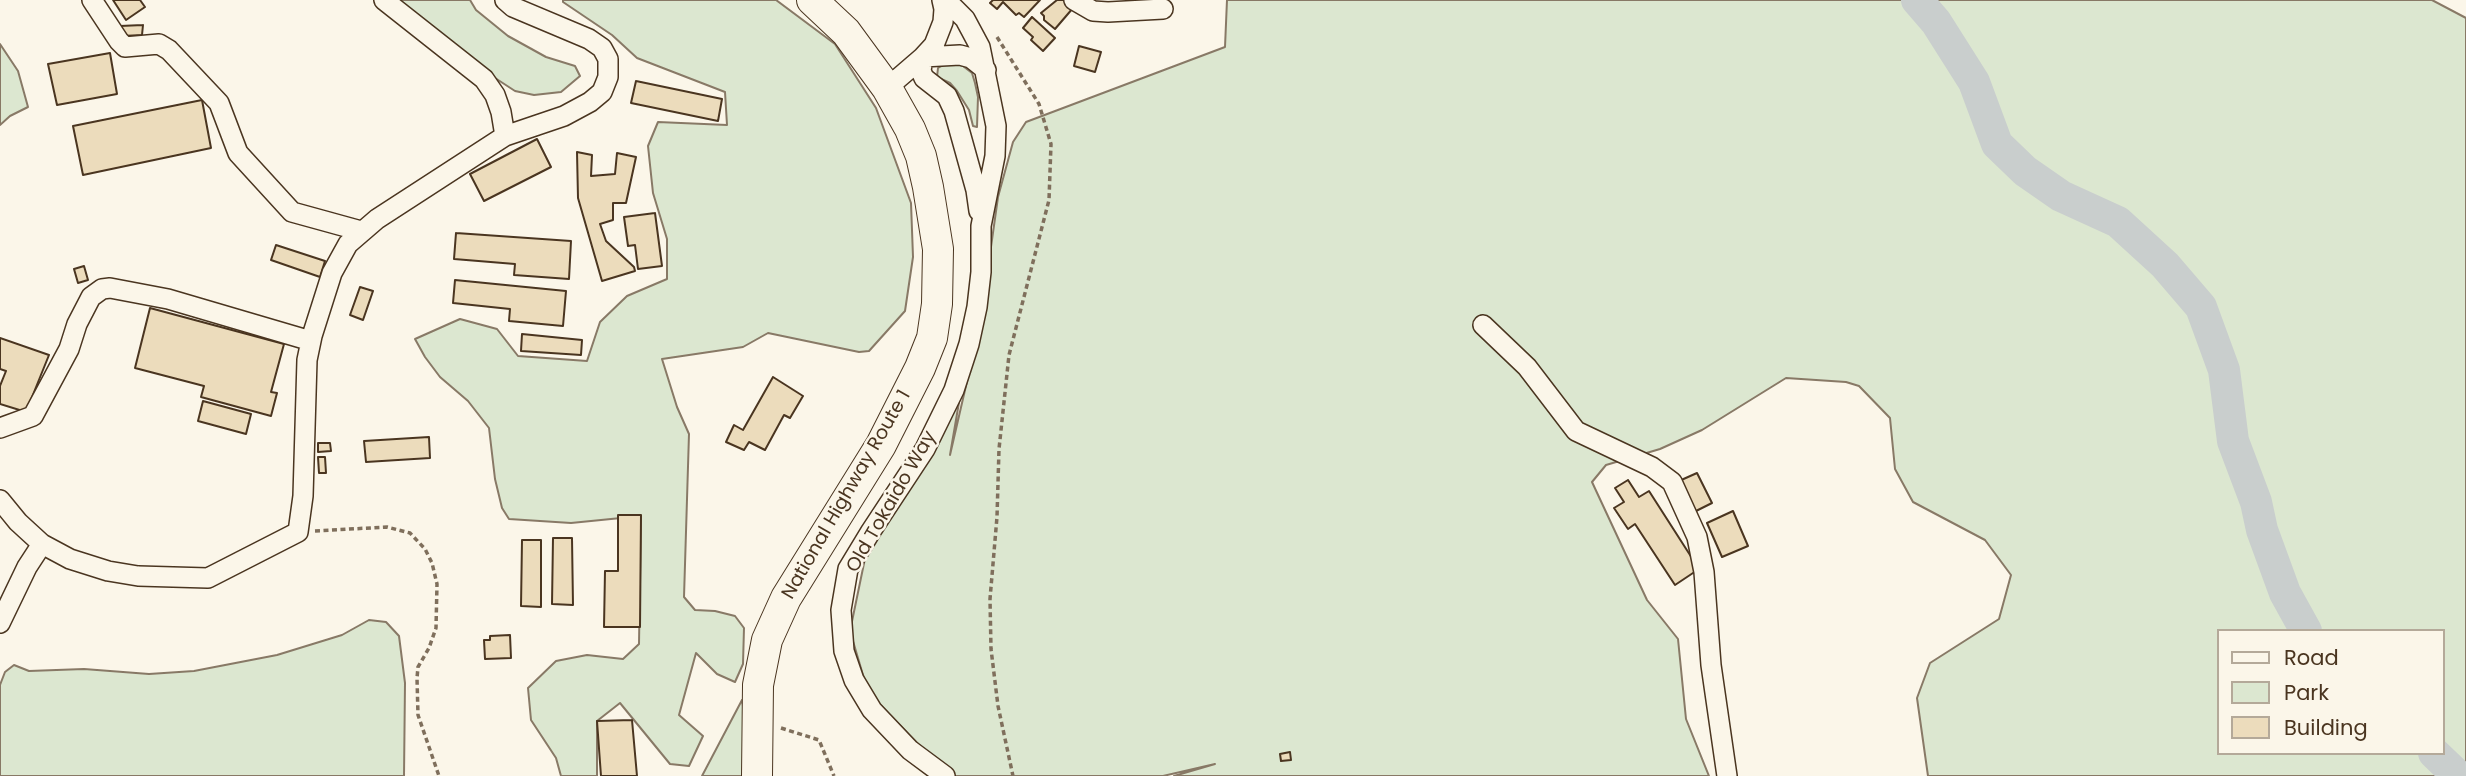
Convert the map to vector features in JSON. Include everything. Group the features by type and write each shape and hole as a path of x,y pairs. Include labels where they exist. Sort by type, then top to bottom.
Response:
{"highway":[{"name":"National Highway Route 1","path":"757,776 758,685 766,640 786,598 880,445 920,368 932,338 937,304 938,249 928,187 910,129 905,80 812,0"}],"street":[{"path":"92,0 125,47 159,44 169,50 219,103 238,153 292,212 361,231"},
{"path":"384,0 484,79 495,95 505,136"},
{"path":"0,500 18,522 43,544 70,559 108,571 138,576 208,578 298,533 303,496 307,360 332,273 348,244 361,231 505,136 564,116 590,103 601,92 608,77 608,59 602,48 589,39 513,7 505,0"},
{"path":"905,80 920,71 923,57 934,45 943,22 944,0"},
{"name":"Old Tokaido Way","path":"944,0 965,19 980,47 996,126 995,156 981,226 981,272 977,307 969,344 954,390 925,449 848,569 841,610 844,651 854,680 872,710 910,750 945,776"},
{"path":"1074,0 1093,11 1163,9"},
{"path":"923,57 960,55 971,58 986,70"},
{"path":"905,80 947,96 963,139 976,190 981,226"},
{"path":"963,139 972,145 979,145 990,136 996,126"},
{"path":"0,428 33,416 69,349 77,324 91,297 102,289 110,288 168,299 311,341"},
{"path":"1483,326 1527,367 1576,431 1653,467 1672,482 1697,537 1704,572 1711,665 1727,776"},
{"path":"0,623 27,567 43,544"}],"path":[{"path":"994,32 1039,104 1051,144 1049,200 1009,355 999,449 990,599 991,649 998,706 1013,776"},
{"path":"298,533 387,527 410,533 425,549 437,584 436,628 418,667 418,715 439,776"},
{"path":"776,720 780,727 819,740 834,776"}],"green space":[{"path":"396,0 470,0 476,10 508,36 546,57 575,66 580,76 561,92 534,95 515,91"},
{"path":"563,0 776,0 835,44 876,108 911,203 913,257 905,311 869,351 859,352 768,333 743,347 662,359 677,407 689,434 684,597 695,610 735,616 744,628 743,664 735,682 717,674 696,653 679,715 703,736 689,766 670,764 620,703 597,721 597,776 561,776 556,758 531,720 528,688 556,661 587,655 623,659 639,644 641,516 571,523 509,519 502,508 495,479 489,428 468,401 440,377 415,339 460,319 497,329 518,356 587,361 600,322 627,296 667,279 667,239 653,193 648,146 658,122 727,125 725,92 637,58 612,35"},
{"path":"1227,0 2432,0 2466,18 2466,776 1928,776 1917,698 1930,663 1999,619 2011,575 1985,540 1913,502 1895,469 1890,418 1859,386 1846,382 1786,378 1702,430 1660,449 1606,465 1592,482 1647,600 1678,639 1686,719 1709,776 1174,776 1215,764 1163,776 949,776 868,692 850,631 868,544 963,379 950,455 980,325 998,197 1013,142 1026,122 1225,47"},
{"path":"0,44 18,71 28,107 10,116 0,125"},
{"path":"953,63 972,73 978,97 977,127 973,126 969,110 957,91 950,83 937,77 938,68"},
{"path":"369,620 386,622 399,636 405,683 404,776 0,776 0,685 5,672 14,665 29,671 84,669 149,674 194,671 277,655 342,635"},
{"path":"742,700 755,776 702,776"}],"building":[{"path":"113,0 140,0 145,7 126,20"},
{"path":"993,0 1040,0 1024,17 1019,13 1016,15 1003,2 997,9 990,3"},
{"path":"1057,0 1064,0 1073,8 1055,29 1044,20 1041,13"},
{"path":"1032,17 1055,38 1043,51 1023,28"},
{"path":"143,25 142,35 123,36 120,26"},
{"path":"1079,46 1101,52 1095,72 1074,66"},
{"path":"110,53 117,94 57,105 48,64"},
{"path":"636,81 722,99 718,121 631,103"},
{"path":"202,100 211,148 83,175 73,126"},
{"path":"537,139 551,167 484,201 470,174"},
{"path":"577,152 592,155 591,176 615,174 617,153 636,157 626,203 613,203 613,220 600,224 606,241 635,271 602,281 578,198"},
{"path":"655,213 662,266 638,269 635,245 628,246 624,217"},
{"path":"456,233 571,241 569,279 514,275 515,264 454,259"},
{"path":"276,245 325,261 320,277 271,260"},
{"path":"84,266 88,280 78,283 74,269"},
{"path":"455,280 566,291 563,326 509,321 510,309 453,303"},
{"path":"360,287 373,291 363,320 350,315"},
{"path":"150,308 284,344 271,392 277,393 271,416 201,397 204,386 135,368"},
{"path":"522,334 582,340 581,355 521,351"},
{"path":"0,338 49,355 26,412 0,404 0,386 6,371 0,369"},
{"path":"773,377 803,396 790,418 784,415 765,450 749,442 744,450 726,442 734,425 743,430"},
{"path":"203,401 251,414 246,434 198,421"},
{"path":"429,437 430,458 366,462 364,441"},
{"path":"318,443 330,443 331,451 318,452"},
{"path":"318,457 325,457 326,473 319,473"},
{"path":"1697,473 1712,503 1694,512 1679,481"},
{"path":"1628,480 1639,497 1649,491 1699,569 1675,585 1635,524 1628,529 1614,508 1624,502 1615,488"},
{"path":"1733,511 1748,546 1722,557 1707,523"},
{"path":"618,515 641,515 640,627 604,627 605,571 618,571"},
{"path":"553,538 572,538 573,605 552,604"},
{"path":"522,540 541,540 541,607 521,606"},
{"path":"510,635 511,658 485,659 484,640 490,640 490,636"},
{"path":"632,720 637,776 601,776 597,721"},
{"path":"1290,752 1291,760 1281,761 1280,754"}],"waterway":[{"path":"1917,0 1936,22 1974,82 1997,144 2025,171 2061,196 2118,222 2165,265 2201,307 2224,370 2233,441 2285,593 2305,629"},
{"path":"2436,755 2458,776"}]}
